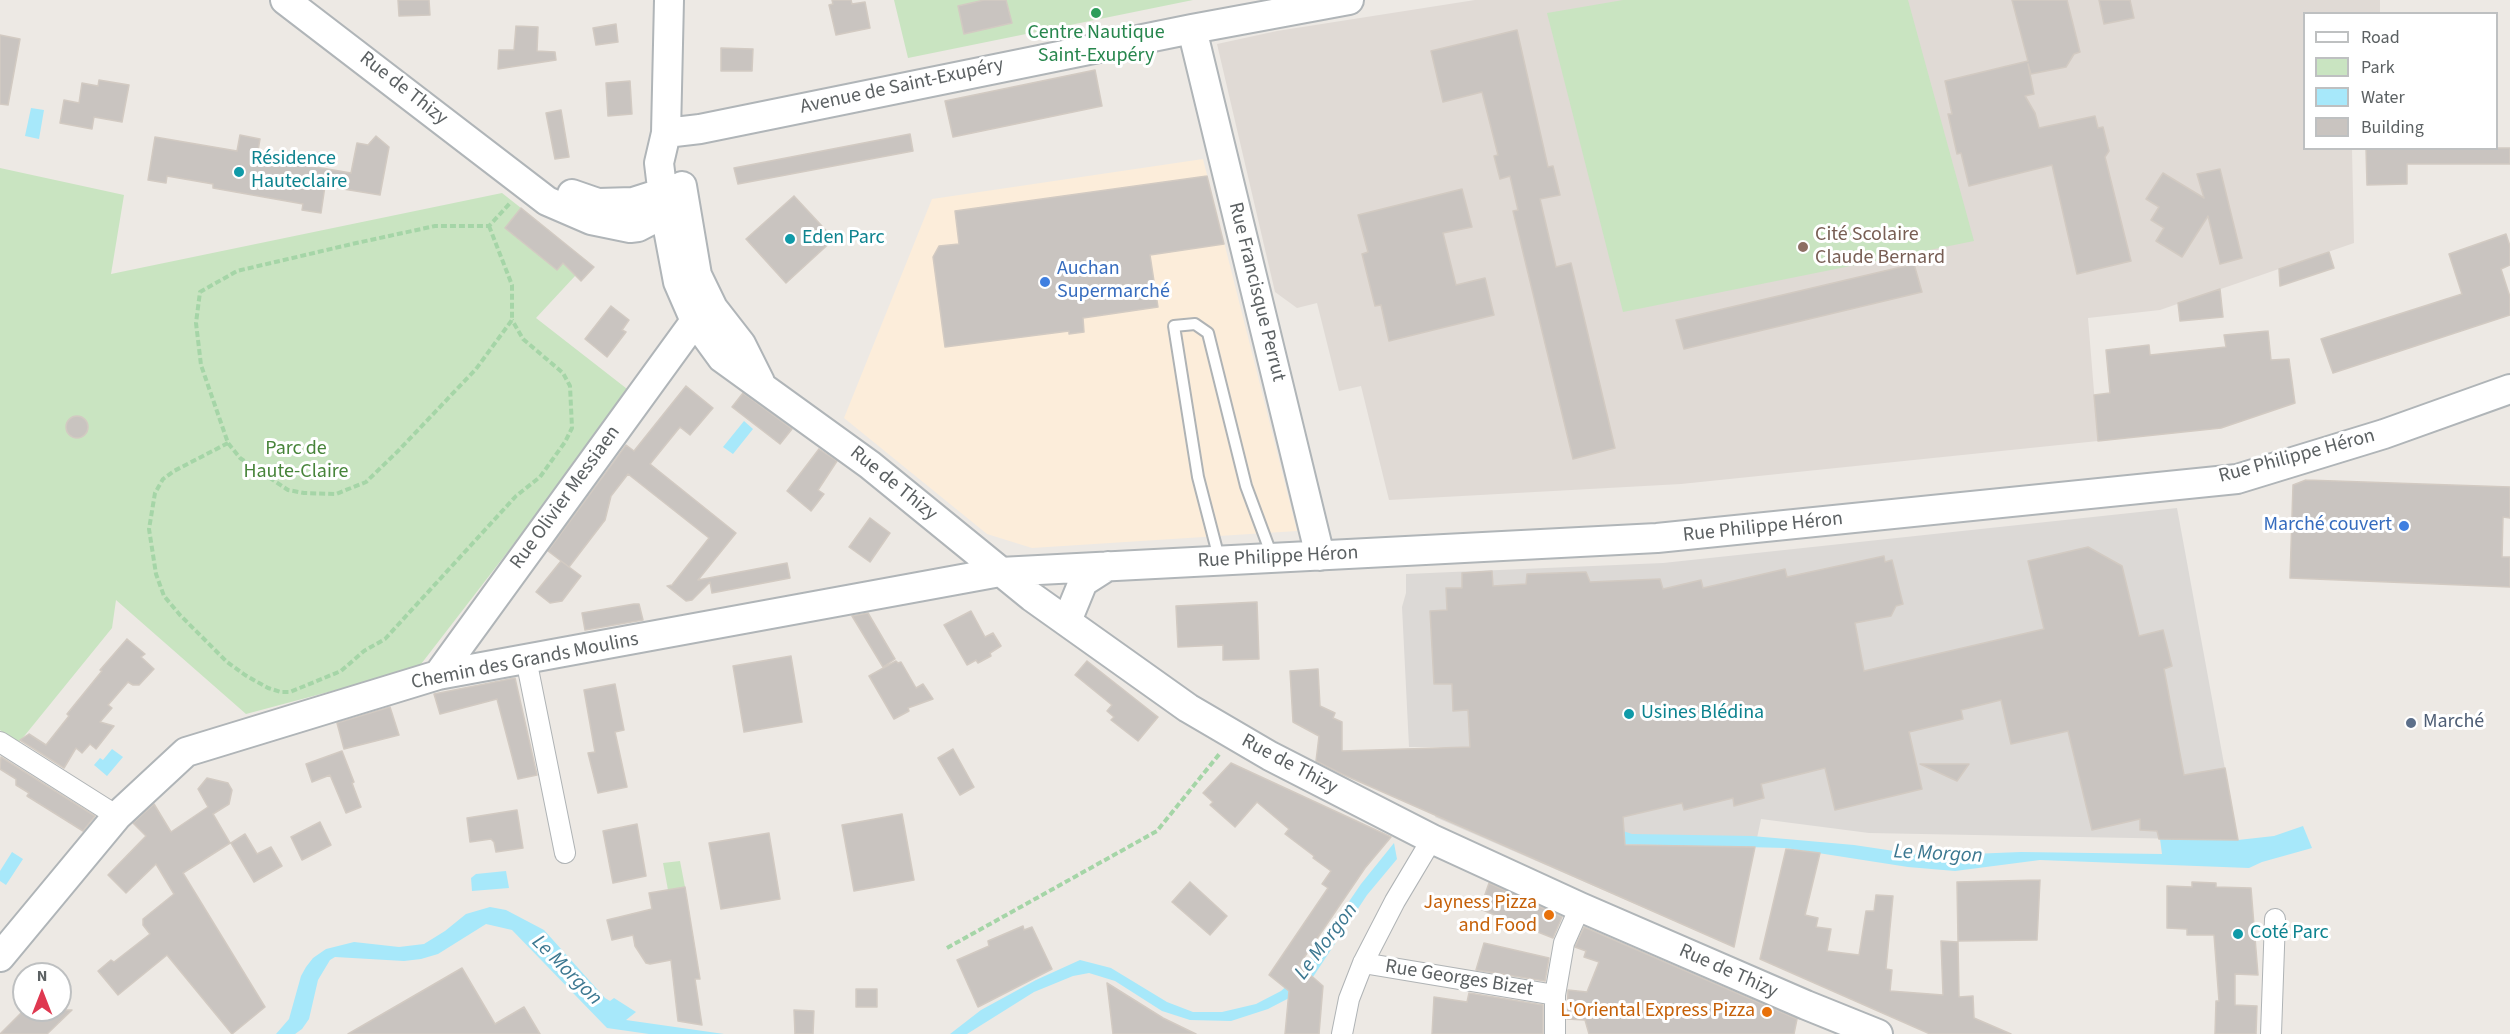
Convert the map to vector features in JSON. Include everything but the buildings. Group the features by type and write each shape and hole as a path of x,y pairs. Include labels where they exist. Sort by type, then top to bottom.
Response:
{"street":[{"name":"Rue de Thizy","path":"285,0 516,191 534,193 591,220 630,228"},
{"path":"630,228 638,227 673,199 666,133 669,0"},
{"name":"Avenue de Saint-Exupéry","path":"666,133 700,129 1192,28 1349,0"},
{"name":"Rue Francisque Perrut","path":"1192,28 1320,556"},
{"name":"Rue de Thizy","path":"516,191 552,187 598,203 673,199"},
{"name":"Rue de Thizy","path":"673,199 674,264 678,282 695,321 723,358 870,465 1000,572 1188,708 1235,736 1432,839 1580,907 1878,1034"},
{"name":"Rue de Thizy","path":"673,199 697,275 713,308 741,344 763,388"},
{"path":"630,228 674,264"},
{"name":"Rue Olivier Messiaen","path":"438,675 695,321"},
{"name":"Rue Philippe Héron","path":"1000,572 1657,538 2236,479 2384,434 2510,389"},
{"path":"1067,621 1083,582 1108,566"},
{"name":"Chemin des Grands Moulins","path":"0,957 117,816 186,752 438,675 1000,572"},
{"path":"526,659 565,853"},
{"path":"0,742 117,816"},
{"path":"1342,1034 1349,999 1363,963 1395,901 1432,839"},
{"path":"1555,1034 1555,996 1564,943 1580,907"},
{"path":"2271,1034 2274,919"},
{"name":"Rue Georges Bizet","path":"1363,963 1555,996"},
{"path":"1806,1005 1816,1034"}],"lane":[{"path":"1219,561 1198,477 1174,326 1195,324 1208,333 1246,486 1273,559"}],"path":[{"path":"489,226 516,191"},
{"path":"489,226 435,226 237,272 200,291 196,323 201,365 228,443 240,458 288,490 336,494 366,482 398,452 476,369 512,320"},
{"path":"228,443 174,471 164,479 155,493 149,529 156,574 164,596 227,662 268,688 290,692 341,671 364,651 384,639 516,496 540,477 572,428 570,386 563,373 523,339 512,320 512,285 489,226"},
{"path":"947,948 1157,831 1235,736"}],"shaded area":[{"name":"Cité Scolaire Claude Bernard","path":"1475,0 2380,0 2380,12 2303,12 2303,150 2352,150 2354,243 2160,310 2088,318 2098,441 1681,484 1389,500 1361,386 1339,391 1317,303 1297,308 1275,292 1217,44 1277,31"},
{"path":"1203,159 1297,531 1032,548 987,534 844,418 932,199"},
{"path":"2177,508 2238,840 1869,833 1761,819 1734,947 1435,817 1464,747 1409,747 1402,607 1406,593 1406,574 1663,563"}],"green space":[{"path":"894,0 1193,0 908,58"},
{"path":"1623,0 1908,0 1974,241 1623,312 1547,13"},
{"name":"Parc de Haute-Claire","path":"0,168 124,195 111,274 502,193 521,208 505,228 557,269 573,250 588,262 536,318 631,392 418,668 246,714 116,600 112,628 17,745 0,730"},
{"path":"680,861 685,887 668,890 663,863"}],"water":[{"path":"31,108 44,110 39,139 25,136"},
{"path":"744,421 753,429 733,454 723,447"},
{"path":"112,749 123,757 107,776 94,765 100,758 103,760"},
{"name":"Le Morgon","path":"2303,826 2312,848 2249,868 2040,860 1955,871 1908,867 1786,848 1624,844 1611,827 1632,834 1752,836 1854,845 1921,855 1946,855 2021,852 2162,854 2160,839 2238,840 2274,836"},
{"name":"Le Morgon","path":"1394,843 1397,859 1367,895 1313,977 1291,997 1268,1009 1231,1021 1190,1020 1162,1011 1115,981 1089,973 1073,976 1034,992 967,1034 950,1034 981,1010 1036,980 1080,960 1111,968 1167,1002 1193,1012 1222,1012 1256,1004 1281,991 1299,975 1361,884"},
{"path":"12,852 23,859 6,885 0,881 0,871"},
{"path":"506,871 509,888 472,891 471,878 476,874"},
{"name":"Le Morgon","path":"490,907 506,910 544,930 605,998 610,1001 614,998 636,1012 626,1020 724,1034 649,1034 607,1028 512,930 486,924 438,954 421,959 404,961 335,957 330,960 318,980 309,1019 302,1029 295,1034 276,1034 289,1019 301,976 306,967 313,958 326,949 354,942 399,947 424,944 466,914"}],"place":[{"name":"Centre Nautique Saint-Exupéry","path":"1096,13"},
{"name":"Résidence Hauteclaire","path":"239,172"},
{"name":"Eden Parc","path":"790,239"},
{"name":"Cité Scolaire Claude Bernard","path":"1803,247"},
{"name":"Auchan Supermarché","path":"1045,282"},
{"name":"Marché couvert","path":"2404,526"},
{"name":"Usines Blédina","path":"1629,714"},
{"name":"Marché","path":"2411,723"},
{"name":"Jayness Pizza and Food","path":"1549,915"},
{"name":"Coté Parc","path":"2238,934"},
{"name":"L'Oriental Express Pizza","path":"1767,1012"}]}
